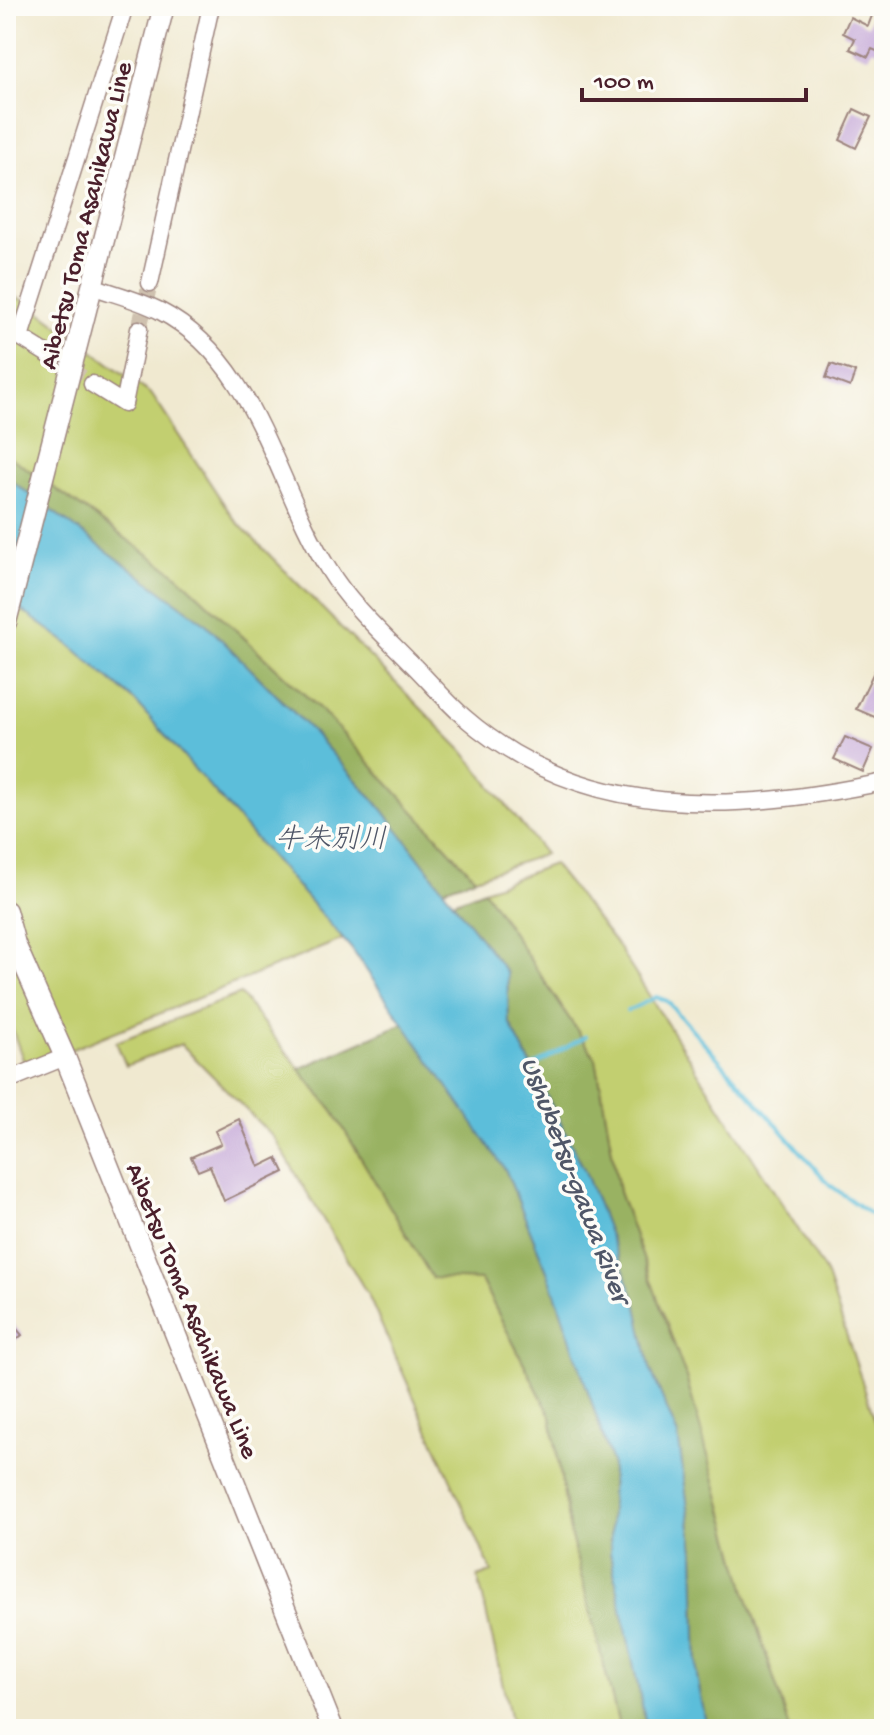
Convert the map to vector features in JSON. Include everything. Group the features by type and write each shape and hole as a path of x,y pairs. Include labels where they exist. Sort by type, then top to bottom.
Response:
{"main road":[{"name":"Aibetsu Toma Asahikawa Line","path":"6,622 164,6"},
{"name":"Aibetsu Toma Asahikawa Line","path":"6,911 15,944 65,1057 333,1729"}],"street":[{"path":"49,355 20,337 125,6"},
{"path":"150,283 211,6"},
{"path":"92,286 161,311 205,346 250,405 329,571 363,613 465,718 505,745 570,779 653,802 690,805 751,801 884,782"},
{"path":"92,384 124,404 139,329"},
{"path":"6,1081 65,1057"}],"green space":[{"path":"6,294 25,301 152,395 234,519 463,751 545,854 475,878 322,711 176,574 6,454"},
{"path":"6,454 176,574 322,711 475,878 443,889 382,809 309,728 205,623 6,477"},
{"path":"6,599 69,644 135,701 343,939 26,1068 6,1012"},
{"path":"553,864 615,942 826,1273 884,1448 884,1729 790,1729 746,1592 686,1377 619,1192 596,1059 484,890"},
{"path":"484,890 596,1059 619,1192 686,1377 746,1592 790,1729 707,1729 697,1676 694,1550 678,1436 650,1368 636,1302 584,1169 509,1022 507,973 453,902"},
{"path":"240,994 333,1111 481,1280 551,1416 570,1532 620,1729 513,1729 478,1577 492,1572 368,1295 276,1140 181,1044 126,1066 116,1042"},
{"path":"406,1022 506,1171 551,1281 612,1463 610,1553 647,1729 620,1729 570,1532 551,1416 481,1280 432,1278 333,1111 299,1069"}],"water":[{"name":"牛朱別川","path":"6,477 205,623 309,728 382,809 507,973 509,1022 584,1169 636,1302 650,1368 678,1436 694,1550 697,1676 707,1729 647,1729 610,1553 612,1463 551,1281 506,1171 351,948 135,701 69,644 6,599"}],"building":[{"path":"873,13 884,17 884,54 872,49 868,57 850,49 855,39 843,33 850,17 868,26"},
{"path":"854,109 871,117 856,148 840,140"},
{"path":"831,364 855,372 850,387 826,378"},
{"path":"884,651 884,721 856,709"},
{"path":"845,737 873,749 863,772 834,759"},
{"path":"239,1119 259,1167 277,1158 284,1172 224,1201 210,1166 198,1171 191,1157 221,1144 215,1131"},
{"path":"6,1316 22,1335 12,1343 6,1336"}],"waterway":[{"path":"627,1011 656,997 667,1001 830,1185 870,1214 884,1220"},
{"name":"Ushubetsu-gawa River","path":"529,1069 586,1036"}],"tunnel":[{"path":"139,329 150,283"},
{"path":"49,355 92,384"}]}
